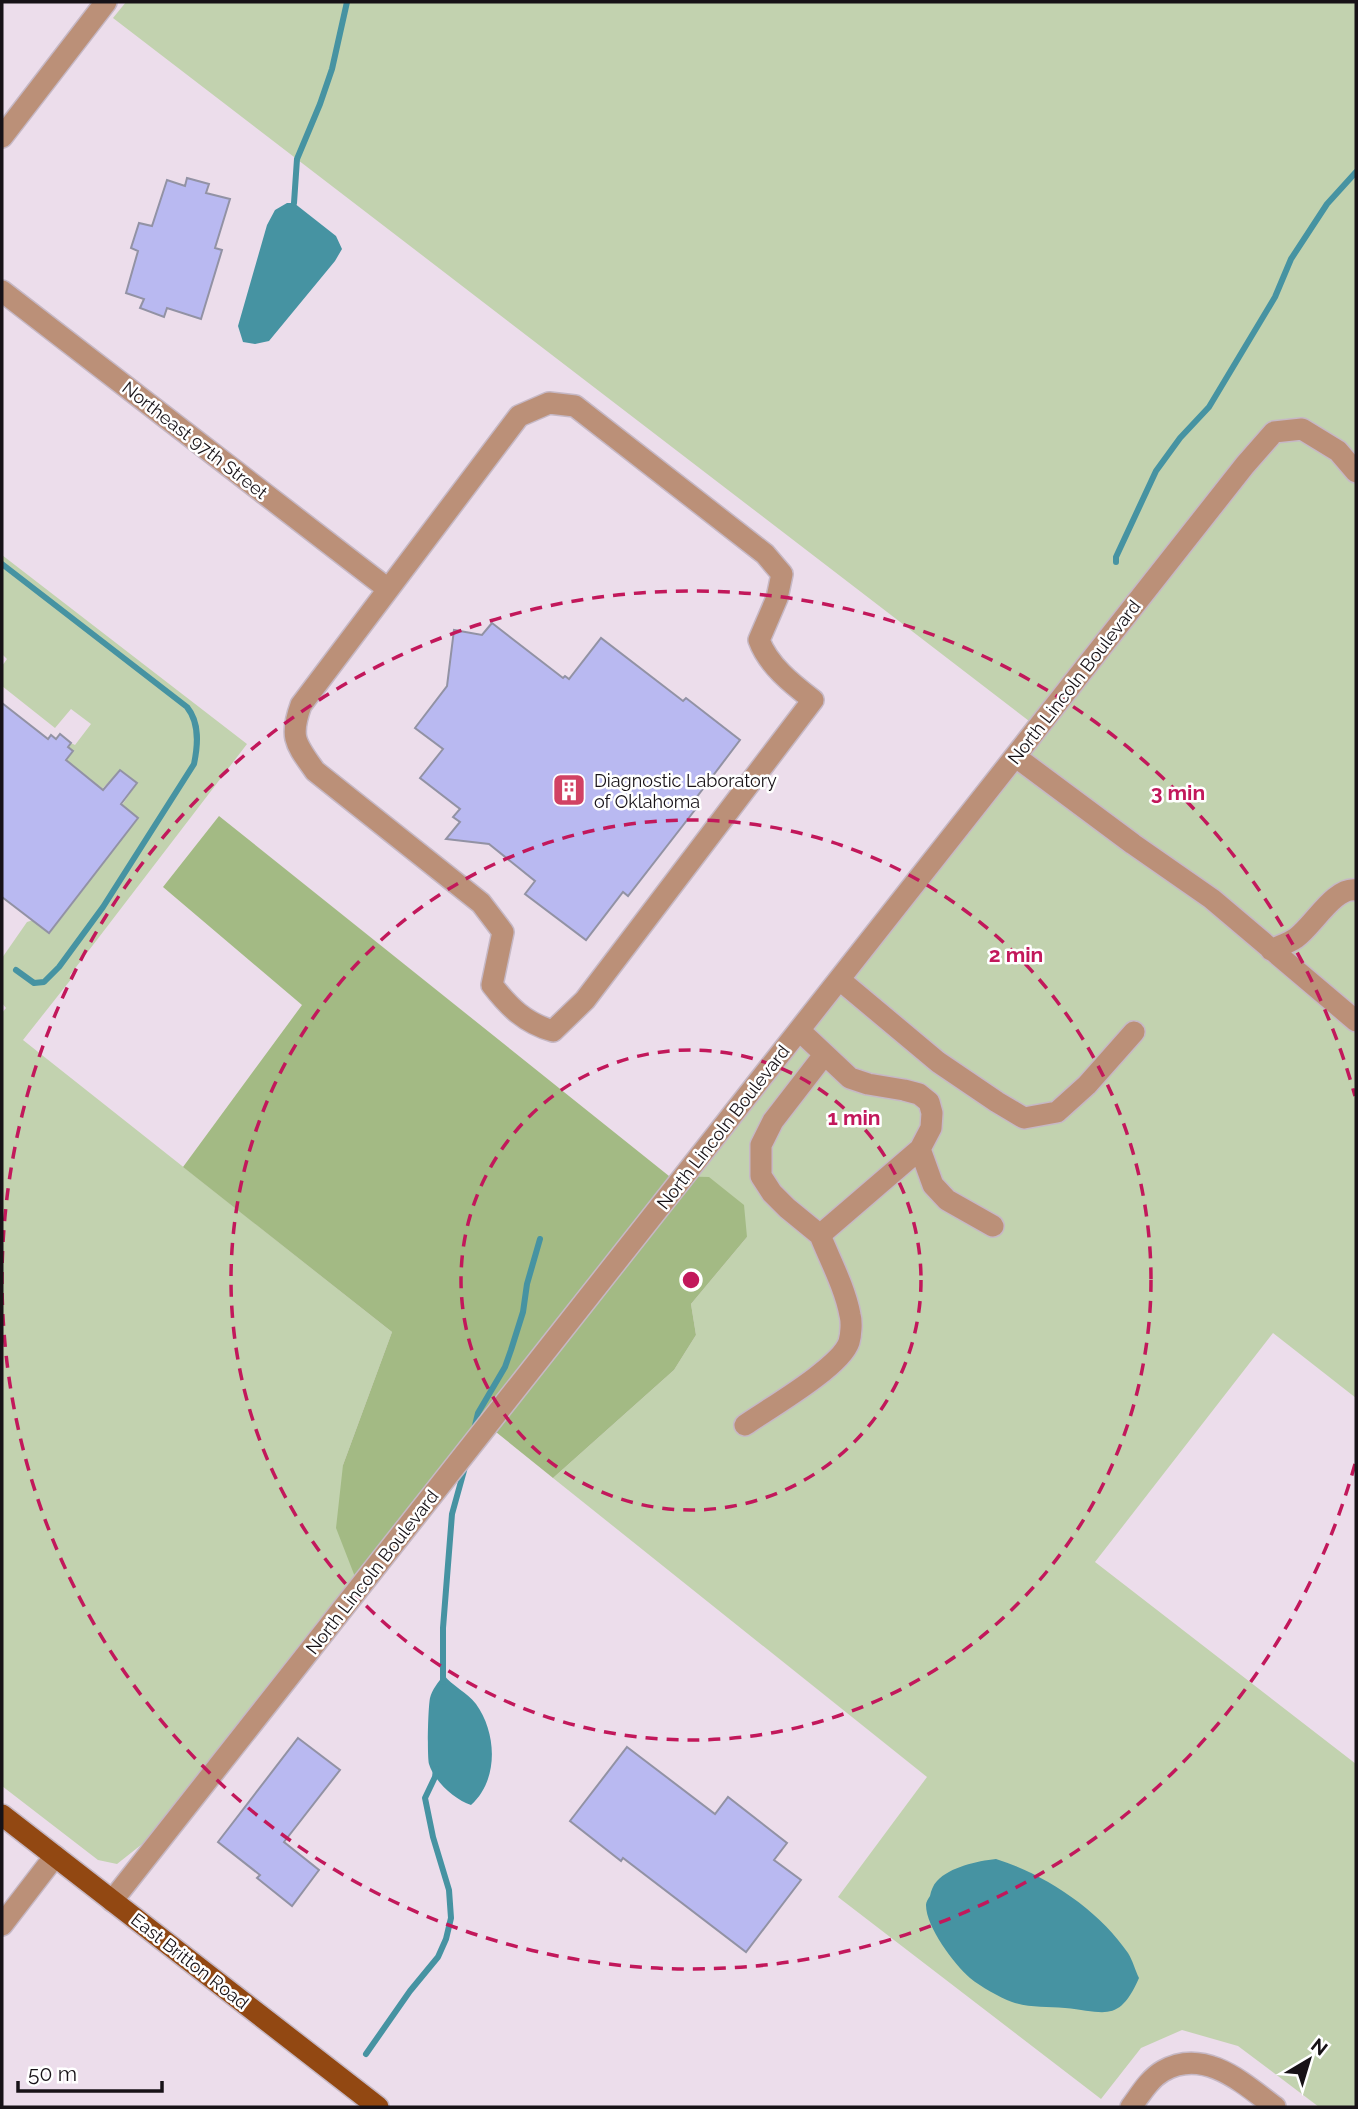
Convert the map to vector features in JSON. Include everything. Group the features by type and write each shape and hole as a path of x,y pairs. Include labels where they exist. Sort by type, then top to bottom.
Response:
{"main road":[{"name":"East Britton Road","path":"2,1815 378,2107"}],"street":[{"path":"2,137 106,2"},
{"name":"Northeast 97th Street","path":"2,290 388,589"},
{"path":"549,402 575,406 765,554 782,574 778,598 759,640 763,652 794,685 813,700 585,1000 553,1031 539,1027 509,1007 492,985 503,932 481,903 316,771 297,746 293,725 301,705 388,589 519,416 549,402"},
{"name":"North Lincoln Boulevard","path":"112,1901 1274,432 1302,429 1338,451 1356,472"},
{"path":"1016,757 1133,845 1212,900 1356,1021"},
{"path":"1271,950 1295,939 1314,922 1333,898 1351,889 1356,890"},
{"path":"840,980 938,1062 1024,1118 1057,1112 1087,1085 1134,1032"},
{"path":"800,1031 850,1078 919,1094 929,1102 932,1113 931,1128 920,1149 820,1234"},
{"path":"745,1425 816,1377 838,1358 849,1342 851,1317 820,1234 787,1208 772,1193 761,1176 761,1145 773,1121 824,1055"},
{"path":"920,1149 933,1185 947,1200 993,1226"},
{"path":"2,1925 55,1856"},
{"path":"1130,2107 1151,2080 1164,2071 1181,2065 1207,2065 1237,2078 1275,2107"}],"green space":[{"path":"126,2 1356,2 1356,1398 1273,1333 1095,1562 1356,1764 1356,2107 1319,2107 1238,2046 1182,2030 1141,2048 1101,2099 838,1897 927,1777 553,1478 674,1370 696,1335 691,1304 747,1237 693,1177 1046,734 113,18"},
{"path":"2,555 247,744 23,1040 392,1332 343,1465 357,1582 146,1841 117,1864 98,1860 2,1786 2,1013 6,1008 2,1003 2,958 27,922 33,920 50,933 138,818 122,805 137,783 120,770 102,789 86,776 55,774 71,743 75,745 91,724 71,709 55,728 2,686 2,666 7,659 2,654"},
{"path":"219,816 669,1176 709,1177 744,1205 747,1237 691,1304 696,1335 674,1370 553,1478 481,1420 357,1582 336,1528 343,1465 392,1332 183,1167 302,1005 163,887"}],"water":[{"path":"287,203 294,203 336,236 342,249 269,341 255,344 243,342 238,326 267,225 275,210"},
{"path":"444,1675 476,1704 488,1728 491,1742 492,1756 487,1783 471,1805 446,1789 435,1777 429,1764 430,1698"},
{"path":"996,1859 1052,1884 1086,1908 1116,1937 1130,1956 1139,1978 1125,2002 1118,2008 1101,2012 1025,2005 996,1995 964,1972 936,1934 927,1914 926,1903 932,1888 942,1876 956,1868"}],"building":[{"path":"187,178 209,184 206,193 230,199 215,248 222,250 201,319 167,308 164,317 140,308 144,299 126,293 138,251 131,248 139,223 152,226 167,180 185,186"},
{"name":"Diagnostic Laboratory of Oklahoma","path":"492,623 563,678 565,676 569,679 601,638 683,701 686,698 740,740 693,802 698,806 628,896 623,892 586,940 525,894 535,881 489,844 446,839 460,822 453,817 460,809 420,778 443,749 415,728 447,686 454,630 482,635"},
{"path":"2,703 48,739 51,735 56,739 60,734 71,743 68,747 73,751 66,760 103,790 120,770 137,783 121,804 138,818 49,933 2,897"},
{"path":"298,1738 340,1770 284,1842 319,1870 292,1906 257,1878 260,1875 218,1842"},
{"path":"627,1747 715,1814 728,1797 787,1843 774,1860 801,1880 746,1952 570,1821"}],"waterway":[{"path":"294,203 297,159 332,69 347,2"},
{"path":"1116,562 1156,471 1180,438 1209,407 1275,297 1291,259 1327,204 1356,172"},
{"path":"2,564 187,707 197,734 194,764 103,907 59,967 44,982 34,983 16,970"},
{"path":"474,1430 478,1413 505,1367 511,1350 540,1239"},
{"path":"443,1682 443,1628 452,1514 465,1467"},
{"path":"366,2054 410,1991 438,1957 446,1939 451,1918 449,1890 433,1837 425,1798 436,1769"}],"place":[{"name":"Diagnostic Laboratory of Oklahoma","path":"569,790"}]}
